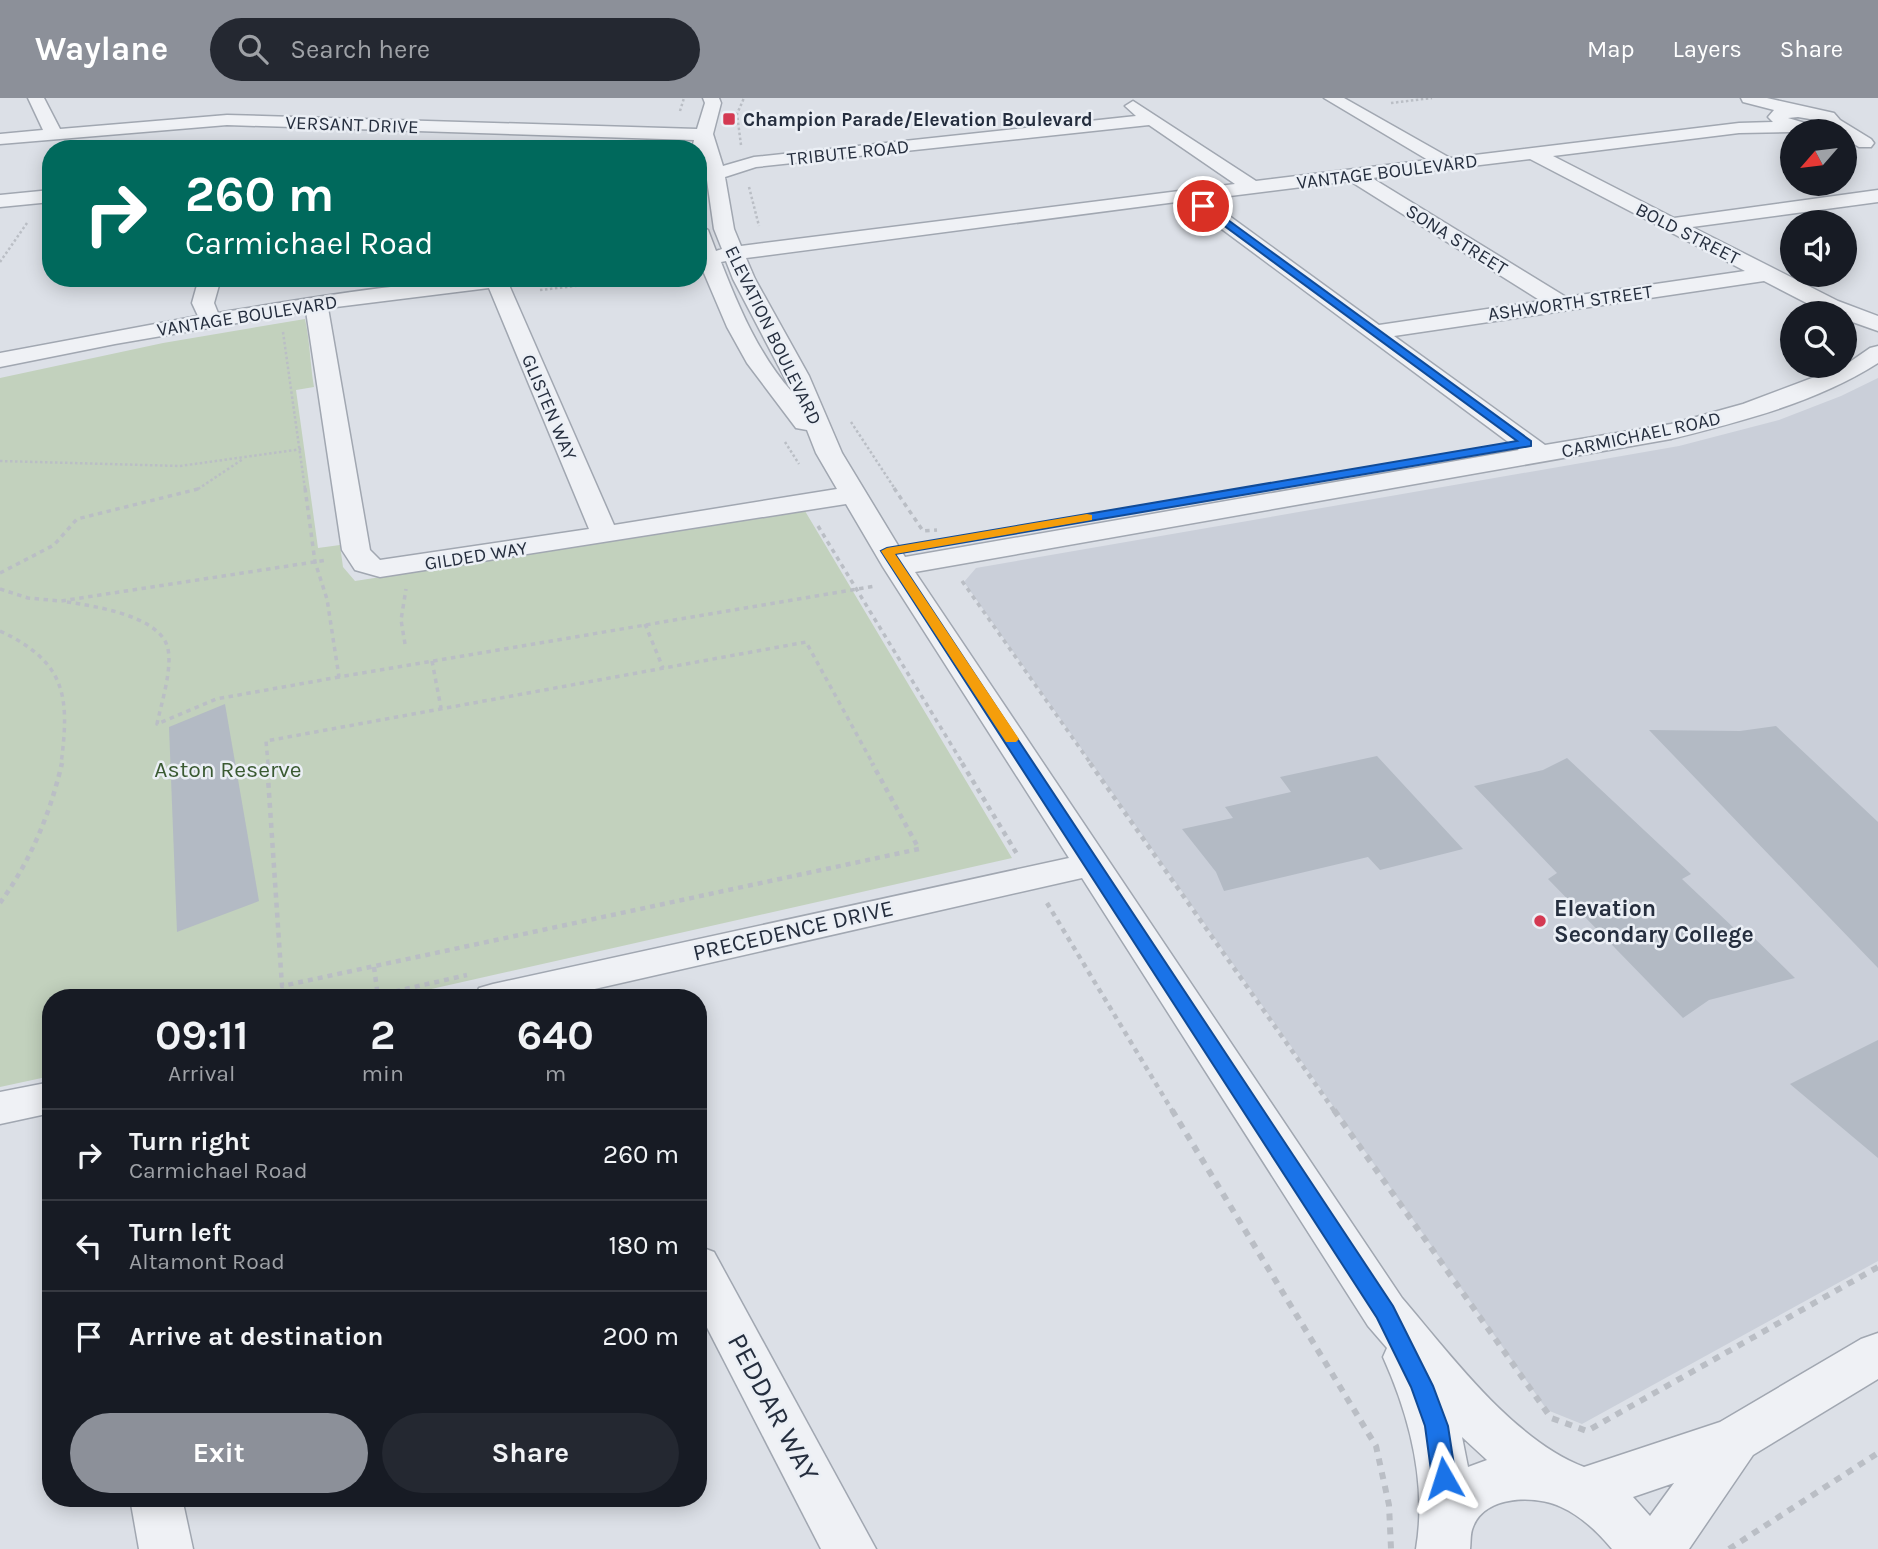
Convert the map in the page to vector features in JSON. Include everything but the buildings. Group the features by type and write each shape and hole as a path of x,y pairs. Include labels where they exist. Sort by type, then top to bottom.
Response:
{"street":[{"path":"36,98 50,124 52,134"},
{"path":"1122,98 1252,187"},
{"path":"1749,98 1778,117"},
{"path":"1749,98 1798,119 1828,119"},
{"path":"1335,100 1365,99"},
{"path":"705,135 714,100"},
{"path":"1335,100 1448,163"},
{"name":"VANTAGE BOULEVARD","path":"1739,128 1778,117 1798,119"},
{"name":"TRIBUTE ROAD","path":"709,163 754,162 1152,119"},
{"name":"VERSANT DRIVE","path":"0,139 201,121 705,135"},
{"path":"282,140 296,122"},
{"name":"VANTAGE BOULEVARD","path":"707,249 732,249 1035,214 1780,122"},
{"path":"481,140 486,128"},
{"name":"ELEVATION BOULEVARD","path":"705,135 706,140"},
{"name":"BOLD STREET","path":"1533,153 1836,309 1878,324"},
{"name":"ELEVATION BOULEVARD","path":"709,163 724,229 732,249 765,319 797,376 829,453 852,495 1385,1312 1422,1386 1436,1426 1442,1455 1445,1535"},
{"name":"SONA STREET","path":"1353,175 1562,304"},
{"path":"1188,195 1535,449"},
{"path":"1671,225 1878,196"},
{"path":"15,208 42,199"},
{"name":"ELEVATION BOULEVARD","path":"707,260 746,343 778,391 829,453"},
{"name":"ASHWORTH STREET","path":"1374,331 1766,274"},
{"path":"207,287 203,303 211,321"},
{"name":"VANTAGE BOULEVARD","path":"0,360 211,321 419,287"},
{"name":"GLISTEN WAY","path":"508,287 605,534"},
{"path":"316,303 357,555"},
{"path":"1857,344 1878,331"},
{"name":"CARMICHAEL ROAD","path":"897,566 937,541 1535,449 1671,431 1760,407 1846,372 1878,353"},
{"name":"CARMICHAEL ROAD","path":"1535,449 1715,405 1763,391 1793,378"},
{"name":"GILDED WAY","path":"357,555 371,567 383,569 852,495"},
{"name":"PRECEDENCE DRIVE","path":"587,987 1093,864"},
{"path":"0,1108 42,1099"},
{"name":"PEDDAR WAY","path":"707,1282 849,1549"},
{"name":"ELEVATION BOULEVARD","path":"1385,1312 1472,1414 1495,1436 1568,1486 1610,1510 1633,1533 1643,1549"},
{"path":"1445,1535 1466,1495 1497,1479 1534,1477 1568,1486 1735,1439 1878,1354"},
{"path":"1658,1549 1735,1439"},
{"path":"158,1507 166,1549"}],"path":[{"path":"0,262 15,208"},
{"path":"281,324 315,562 327,599 339,677"},
{"path":"845,411 858,436 923,531 937,541 1551,1418 1587,1431 1878,1267"},
{"path":"780,435 811,484 795,491 1376,1446 1389,1505 1391,1549"},
{"path":"0,461 170,466 338,445"},
{"path":"0,573 50,547 77,519 192,492 208,485 243,458"},
{"path":"61,601 357,555"},
{"path":"0,589 28,598 61,601 111,611 139,621 159,634 166,643 168,656 157,724 216,699 857,590 897,566"},
{"path":"645,624 663,668"},
{"path":"0,631 26,643 57,675 66,733 61,769 43,822 0,903"},
{"path":"806,642 919,849 282,986 266,741 663,668 806,642"},
{"path":"432,661 441,708"},
{"path":"374,967 377,989"},
{"path":"1729,1549 1878,1453"}],"shaded area":[{"name":"Elevation Secondary College","path":"1878,378 1878,1261 1582,1424 1547,1410 964,582 976,568 1679,446 1779,420 1841,396"}],"green space":[{"name":"Aston Reserve","path":"305,319 314,387 296,390 318,548 340,545 343,567 355,581 805,511 1012,858 431,989 42,989 42,1078 0,1087 0,378 163,343"}],"slow traffic":[{"path":"1011,739 887,551 1087,518"}],"place":[{"name":"Champion Parade/Elevation Boulevard","path":"729,119"},
{"name":"Elevation Secondary College","path":"1540,921"}],"route":[{"path":"1203,206 1527,443 887,551 1385,1312 1422,1386 1436,1426 1444,1478"}]}
